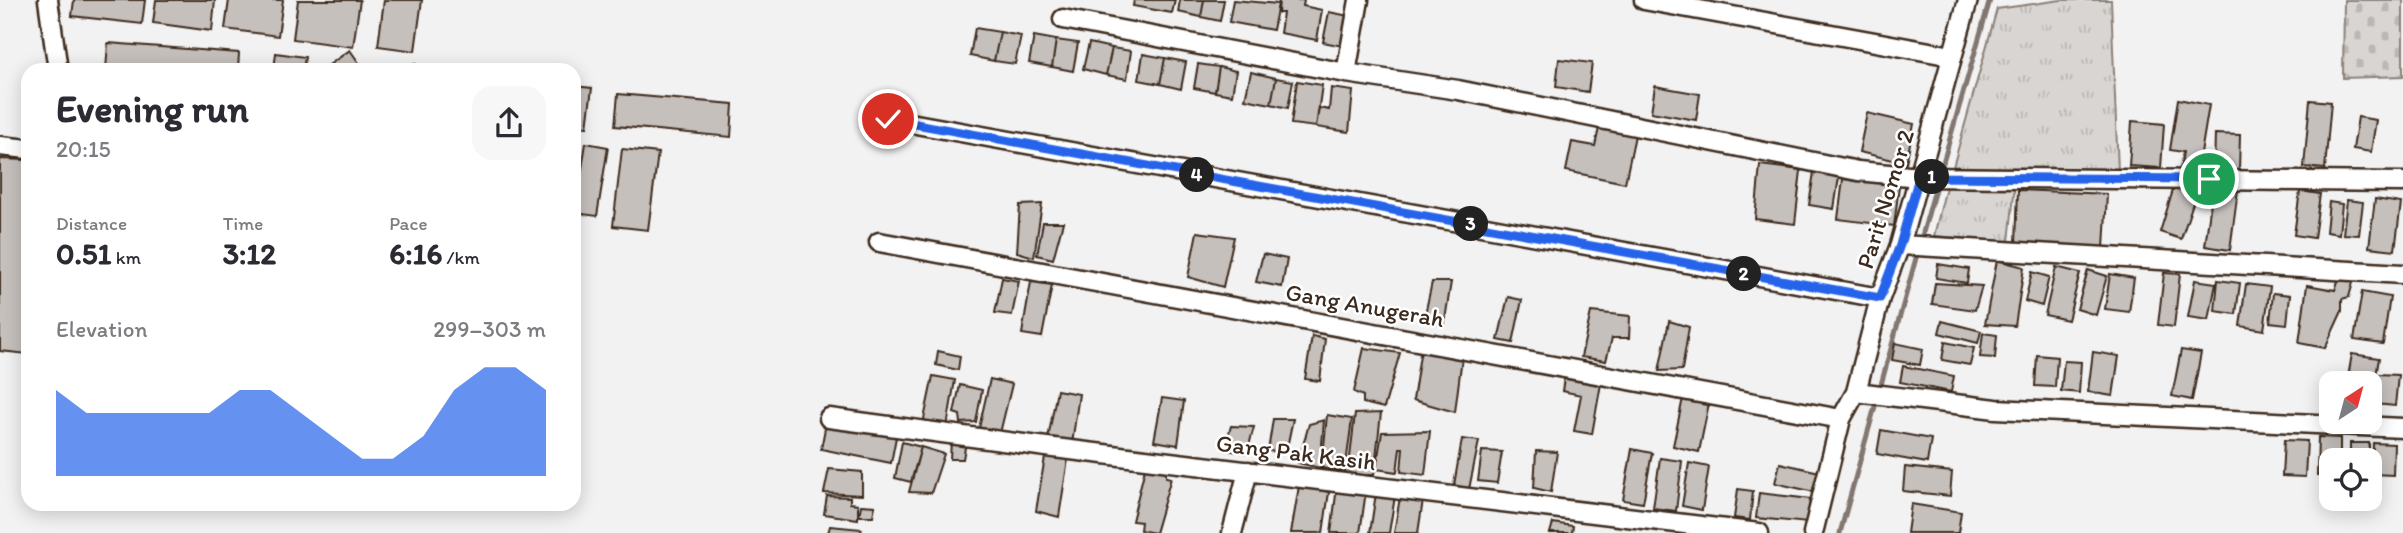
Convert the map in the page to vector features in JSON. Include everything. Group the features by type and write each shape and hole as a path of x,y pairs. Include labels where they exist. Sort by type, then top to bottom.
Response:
{"street":[{"path":"48,0 57,63"},
{"path":"1346,73 1359,0"},
{"path":"1644,0 1952,57"},
{"name":"Parit Nomor 2","path":"1812,533 1841,419 1856,392 1880,298 1900,245 1968,0"},
{"path":"1063,19 1346,73 1458,90 1858,171 1919,177 2403,182"},
{"path":"888,119 1880,298"},
{"path":"0,146 21,148"},
{"name":"Gang Anugerah","path":"879,242 1841,419"},
{"path":"1900,245 2403,274"},
{"path":"1856,392 1915,402 1996,409 2403,428"},
{"name":"Gang Pak Kasih","path":"829,418 1759,533"},
{"path":"1232,533 1248,471"}],"green space":[{"path":"2061,0 2111,0 2118,171 1953,167 1997,9"},
{"path":"2344,0 2403,0 2403,76 2343,78"},
{"path":"2015,184 2009,242 1934,236 1946,187"}],"building":[{"path":"74,0 145,0 142,24 72,16"},
{"path":"156,0 215,0 212,31 153,23"},
{"path":"229,0 283,0 278,36 225,29"},
{"path":"298,0 360,0 353,47 293,39"},
{"path":"384,0 422,0 415,51 378,46"},
{"path":"1134,0 1175,0 1172,13 1133,6"},
{"path":"1180,0 1204,0 1201,17 1178,12"},
{"path":"1204,0 1224,0 1220,21 1201,17"},
{"path":"1233,0 1278,4 1273,30 1229,22"},
{"path":"1279,0 1304,0 1303,6 1322,10 1317,40 1280,33 1283,13 1278,13"},
{"path":"1329,12 1349,16 1343,46 1323,42"},
{"path":"975,28 1000,32 994,61 970,56"},
{"path":"1000,32 1021,36 1015,64 994,61"},
{"path":"1034,36 1056,40 1052,67 1029,63"},
{"path":"1056,40 1078,43 1073,71 1052,67"},
{"path":"108,43 239,53 238,63 107,63"},
{"path":"1089,43 1112,48 1106,75 1083,69"},
{"path":"1112,48 1131,51 1127,79 1106,75"},
{"path":"350,50 359,63 332,63"},
{"path":"276,53 305,57 304,63 275,63"},
{"path":"1143,54 1165,58 1160,84 1139,80"},
{"path":"1165,58 1186,62 1181,89 1160,84"},
{"path":"1559,59 1592,63 1588,92 1556,87"},
{"path":"1198,64 1219,67 1215,92 1194,88"},
{"path":"1219,67 1236,71 1232,95 1215,92"},
{"path":"1251,72 1276,78 1271,104 1245,99"},
{"path":"1276,78 1293,81 1288,108 1271,104"},
{"path":"1297,81 1322,85 1316,127 1291,124"},
{"path":"1655,86 1700,94 1696,120 1651,112"},
{"path":"581,87 592,88 587,127 581,126"},
{"path":"1331,88 1353,91 1349,132 1316,127 1319,108 1329,110"},
{"path":"618,94 733,104 731,137 615,126"},
{"path":"2178,99 2209,105 2198,172 2180,169 2183,152 2170,150"},
{"path":"2310,100 2331,102 2325,169 2304,167"},
{"path":"1867,113 1914,124 1906,163 1859,152"},
{"path":"2358,117 2376,120 2371,152 2353,149"},
{"path":"2132,121 2164,124 2161,168 2129,166"},
{"path":"1599,128 1635,135 1625,183 1566,171 1572,142 1595,146"},
{"path":"2215,134 2240,135 2239,170 2214,170"},
{"path":"586,143 608,147 597,216 581,214 581,175"},
{"path":"622,149 658,153 648,230 613,226"},
{"path":"0,159 21,160 21,353 0,351"},
{"path":"1760,165 1801,170 1795,224 1755,219"},
{"path":"1814,172 1839,177 1834,209 1809,205"},
{"path":"1843,179 1899,186 1894,226 1838,219"},
{"path":"2174,187 2196,194 2181,239 2160,232"},
{"path":"2213,187 2238,190 2230,250 2205,246"},
{"path":"2018,190 2107,194 2104,248 2016,243"},
{"path":"2300,191 2320,194 2314,238 2294,235"},
{"path":"2375,199 2401,203 2395,250 2369,247"},
{"path":"2347,200 2363,202 2359,235 2343,234"},
{"path":"2329,202 2342,204 2339,234 2326,232"},
{"path":"1042,204 1034,257 1017,252 1020,205"},
{"path":"1043,222 1063,222 1053,259 1037,255"},
{"path":"1197,232 1234,237 1223,287 1188,277"},
{"path":"1263,254 1287,259 1282,287 1256,282"},
{"path":"1997,260 2024,267 2015,326 1985,324"},
{"path":"1938,264 1969,269 1967,283 1936,278"},
{"path":"2056,267 2080,273 2068,320 2045,315"},
{"path":"2088,270 2107,276 2096,315 2077,309"},
{"path":"2032,272 2049,277 2042,306 2025,301"},
{"path":"2164,273 2180,274 2174,327 2158,325"},
{"path":"2110,274 2134,278 2129,312 2105,309"},
{"path":"2340,275 2354,279 2349,297 2342,299 2342,311 2325,348 2299,343 2307,285 2335,290"},
{"path":"1002,278 1019,281 1012,315 995,313"},
{"path":"2195,280 2216,283 2209,320 2188,317"},
{"path":"2218,280 2240,283 2236,314 2215,311"},
{"path":"1031,282 1052,285 1042,337 1022,334"},
{"path":"1432,282 1451,282 1444,326 1424,319"},
{"path":"1935,283 1982,286 1975,310 1932,304"},
{"path":"2246,284 2270,287 2264,330 2240,326"},
{"path":"2362,292 2390,297 2383,344 2354,340"},
{"path":"2273,293 2290,295 2287,324 2270,322"},
{"path":"1508,297 1522,300 1513,343 1498,340"},
{"path":"1591,312 1630,316 1629,338 1612,338 1606,361 1581,357"},
{"path":"1669,321 1689,327 1682,370 1659,371"},
{"path":"1942,321 1981,331 1978,343 1939,333"},
{"path":"1983,333 1997,335 1995,358 1980,357"},
{"path":"1312,336 1325,339 1320,381 1305,379"},
{"path":"1945,342 1974,348 1970,365 1942,360"},
{"path":"1895,343 1923,349 1920,365 1892,360"},
{"path":"1364,348 1400,353 1384,408 1363,403 1363,396 1354,392"},
{"path":"1421,348 1462,357 1455,412 1413,400"},
{"path":"2181,350 2201,353 2192,400 2172,396"},
{"path":"938,351 960,356 958,370 936,365"},
{"path":"2093,352 2119,356 2113,396 2088,392"},
{"path":"2352,354 2379,358 2377,371 2349,371"},
{"path":"2037,355 2057,357 2055,387 2035,386"},
{"path":"2064,361 2081,362 2079,393 2061,391"},
{"path":"1903,366 1954,376 1951,392 1900,382"},
{"path":"1565,371 1602,378 1592,434 1574,431 1581,395 1562,391"},
{"path":"2382,374 2398,375 2395,406 2382,405"},
{"path":"933,376 955,380 947,427 923,424"},
{"path":"990,379 1012,384 1000,433 979,428"},
{"path":"960,385 982,390 976,422 961,423 960,415 954,413"},
{"path":"1057,390 1079,394 1072,444 1048,439"},
{"path":"1162,398 1184,401 1178,445 1154,441"},
{"path":"1683,398 1709,403 1699,452 1673,446"},
{"path":"1381,413 1374,475 1348,475 1355,414"},
{"path":"1327,415 1352,419 1345,472 1322,468"},
{"path":"1273,419 1293,419 1286,452 1268,451"},
{"path":"1324,420 1320,468 1298,463 1309,424"},
{"path":"826,423 896,437 891,463 821,449"},
{"path":"1231,426 1254,427 1247,453 1224,450"},
{"path":"1881,430 1931,439 1927,463 1877,454"},
{"path":"1430,431 1425,475 1401,472 1403,448 1400,448 1397,472 1376,469 1382,432"},
{"path":"2318,437 2340,438 2340,448 2319,448 2317,475"},
{"path":"1462,439 1479,441 1469,489 1454,485"},
{"path":"2284,440 2307,441 2305,477 2282,476"},
{"path":"951,441 966,442 963,459 950,459"},
{"path":"902,442 921,447 911,482 895,478"},
{"path":"2350,443 2369,443 2369,448 2350,448"},
{"path":"2373,443 2394,444 2393,475 2382,474 2382,448 2373,448"},
{"path":"921,447 944,454 931,493 909,492"},
{"path":"1632,449 1652,453 1643,503 1623,500"},
{"path":"1482,451 1502,452 1497,483 1478,481"},
{"path":"1536,451 1557,452 1551,492 1534,488"},
{"path":"1045,457 1068,459 1059,517 1036,511"},
{"path":"1660,458 1682,461 1676,511 1653,508"},
{"path":"1689,463 1709,467 1702,510 1682,506"},
{"path":"1780,463 1824,473 1819,493 1775,483"},
{"path":"1905,467 1952,472 1950,496 1903,491"},
{"path":"1145,468 1166,469 1166,477 1171,478 1155,533 1140,530 1141,522 1132,521"},
{"path":"829,469 862,472 862,495 824,493"},
{"path":"1299,486 1329,492 1323,533 1291,533"},
{"path":"1337,487 1366,491 1360,533 1331,533"},
{"path":"1738,489 1753,491 1750,520 1734,518"},
{"path":"1376,493 1395,496 1389,533 1370,533"},
{"path":"1759,493 1810,499 1808,523 1756,518"},
{"path":"827,496 850,497 850,503 858,504 858,519 824,514"},
{"path":"1400,497 1423,500 1418,533 1394,533"},
{"path":"1911,504 1961,512 1958,533 1907,533"},
{"path":"861,505 875,506 873,516 859,516"},
{"path":"1553,523 1573,526 1572,533 1550,533"},
{"path":"830,526 862,529 860,533 828,533"}],"waterway":[{"path":"1940,173 1990,0"},
{"path":"1840,533 1937,182"}],"route":[{"path":"888,119 1880,298 1900,245 1919,177 2209,179"}]}
